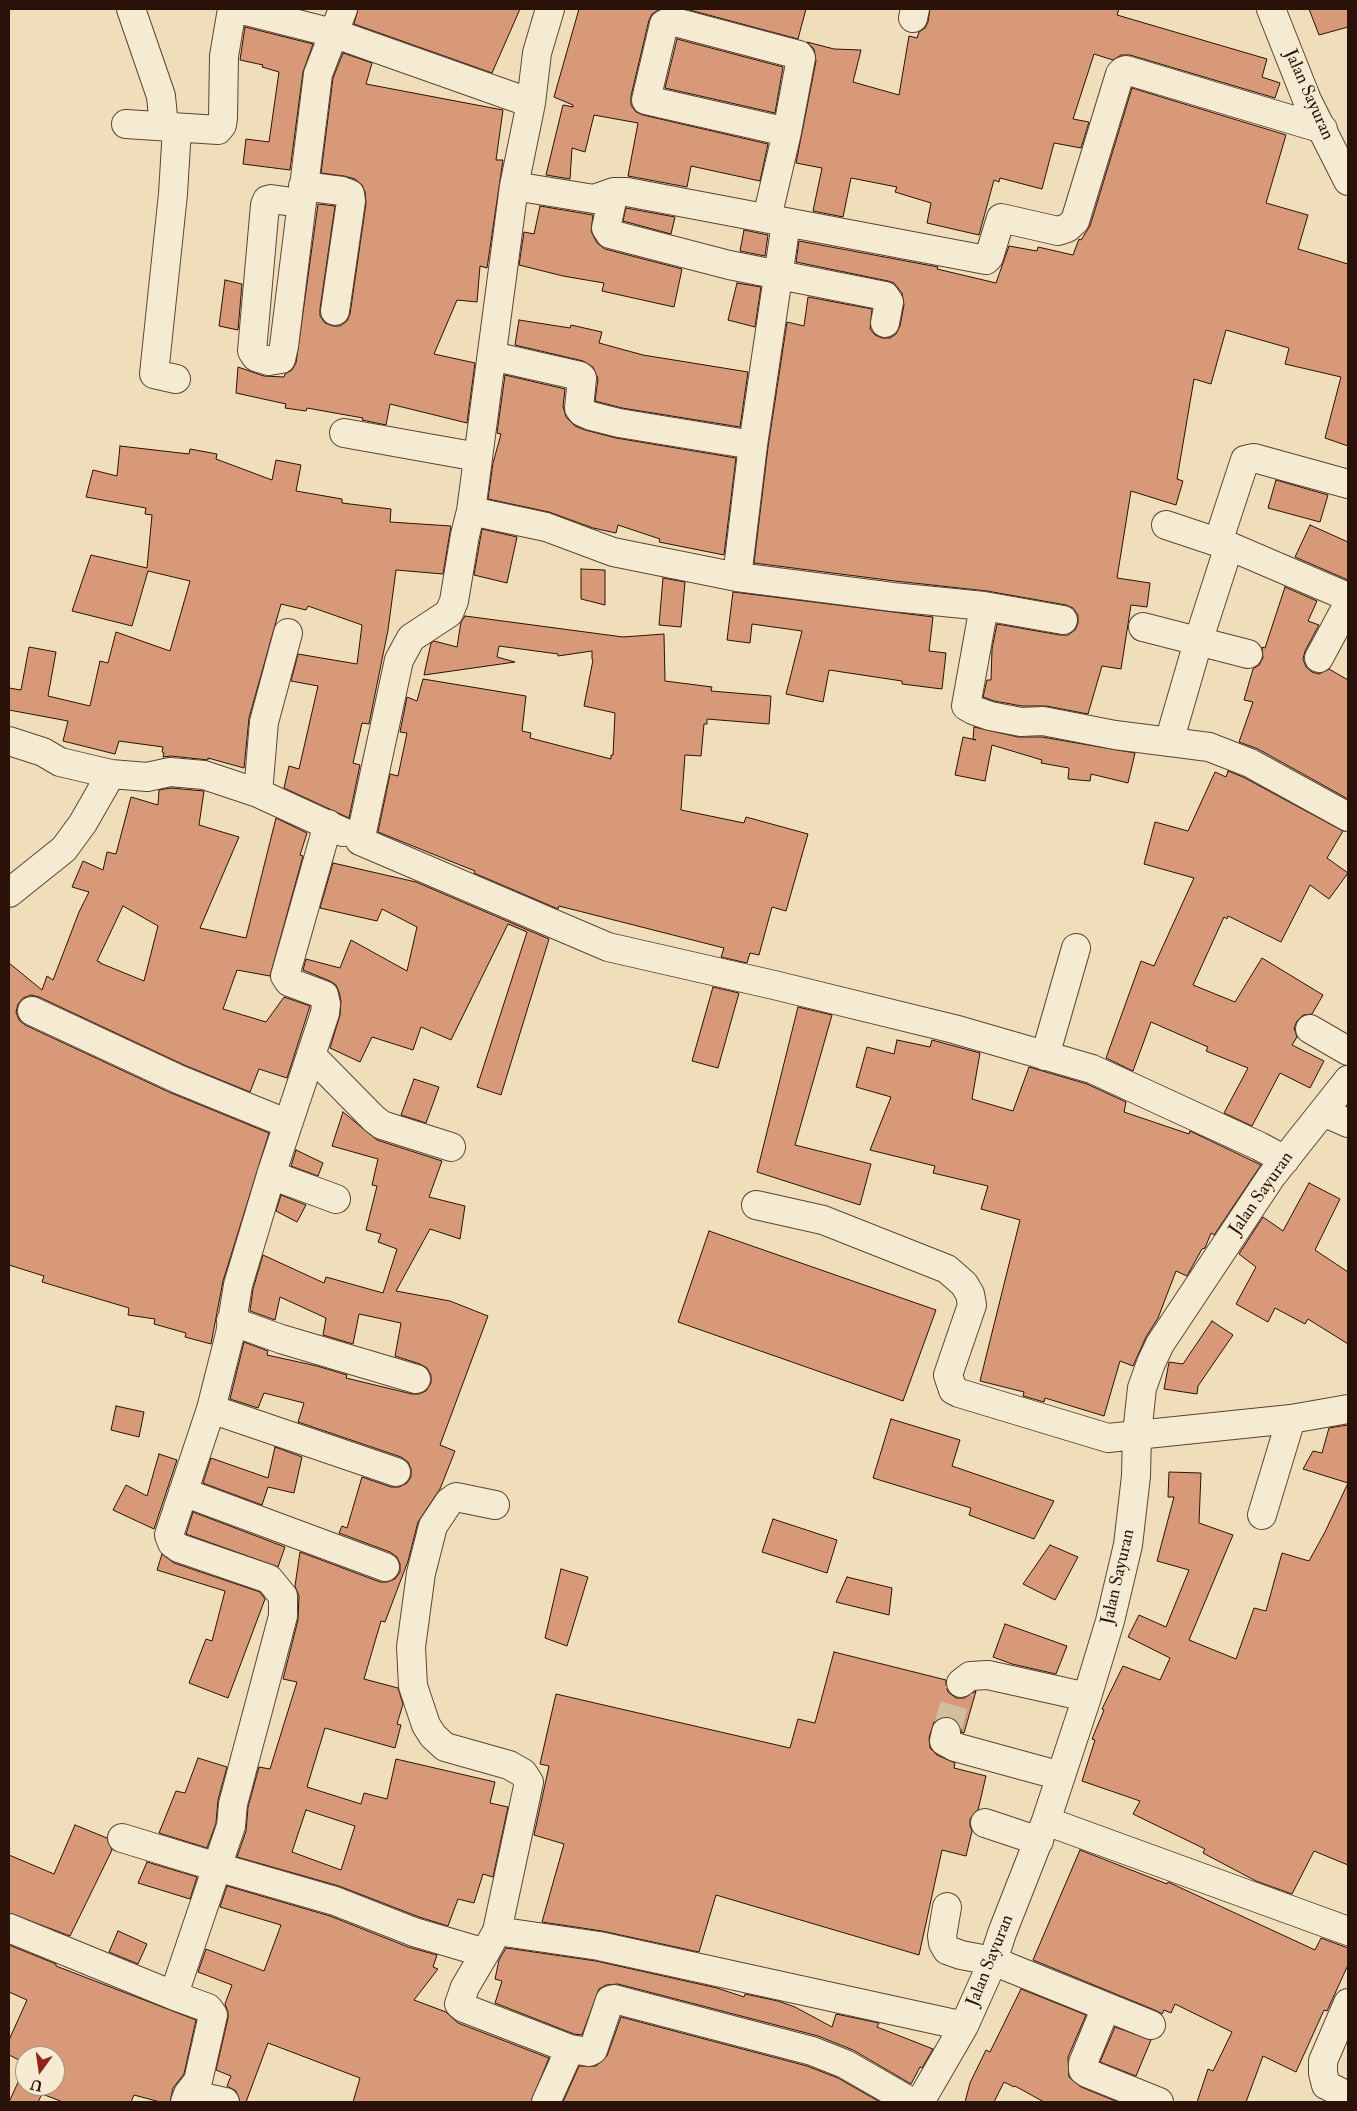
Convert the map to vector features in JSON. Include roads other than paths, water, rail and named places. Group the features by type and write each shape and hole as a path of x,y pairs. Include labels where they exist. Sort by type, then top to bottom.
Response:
{"street":[{"path":"131,9 171,127 173,194 154,374 176,379"},
{"path":"126,124 218,130 222,125 224,56 232,9"},
{"path":"238,9 338,21 531,103"},
{"path":"360,841 399,660 411,638 448,613 452,608 471,511 514,186 531,103 537,53 550,9"},
{"name":"Jalan Sayuran","path":"1270,9 1307,100 1348,181"},
{"path":"335,312 351,201 350,194 342,191 302,195 271,198 264,205 252,351 256,357 269,361 281,359 284,346 302,195 318,74 338,21"},
{"path":"737,576 753,445 778,276 776,220 787,132 801,58 671,21 664,24 646,100 787,132"},
{"path":"514,186 594,199 614,192 627,192 986,260 990,257 1001,218 1058,231 1067,228 1075,221 1120,74 1126,70 1322,129"},
{"path":"614,192 606,228 610,234 729,265 885,296 889,302 885,323"},
{"path":"492,356 580,376 582,378 579,408 582,412 591,416 619,423 753,445"},
{"path":"344,433 478,457"},
{"path":"1169,742 1198,642 1245,460 1254,458 1348,484"},
{"path":"471,511 546,527 613,552 737,576 893,597 984,606 1063,620"},
{"path":"1166,525 1224,544 1348,597"},
{"path":"1333,647 1348,604"},
{"path":"984,606 966,706 990,716 1021,722 1043,721 1115,736 1209,747 1234,756 1348,817"},
{"path":"1143,627 1248,654"},
{"path":"258,793 264,722 288,633"},
{"path":"9,742 43,752 60,762 110,774 147,777 170,772 204,775 258,793 328,824 360,841 608,947 925,1022 1092,1069 1259,1146 1285,1160"},
{"path":"9,893 64,849 83,823 110,774"},
{"path":"175,1996 176,1986 231,1826 233,1804 284,1606 283,1596 269,1579 179,1548 172,1543 169,1535 211,1409 226,1353 238,1284 271,1175 325,1013 324,995 289,982 285,976 328,824"},
{"path":"1045,1056 1076,948"},
{"path":"32,1011 178,1079 288,1124"},
{"path":"1310,1029 1348,1051"},
{"path":"311,1055 382,1125 451,1147"},
{"name":"Jalan Sayuran","path":"920,2102 964,2026 993,1961 1042,1831 1087,1696 1110,1621 1128,1545 1136,1476 1142,1388 1160,1344 1271,1177 1348,1080"},
{"path":"1323,1112 1348,1123"},
{"path":"271,1175 336,1199"},
{"path":"756,1205 823,1220 947,1269 964,1284 970,1294 972,1305 948,1375 953,1390 1108,1438 1291,1419 1348,1409"},
{"path":"232,1321 281,1339 416,1379"},
{"path":"211,1409 396,1472"},
{"path":"1262,1515 1291,1419"},
{"path":"183,1492 386,1567"},
{"path":"494,1505 456,1497 450,1502 433,1526 421,1574 410,1647 413,1686 426,1725 434,1736 445,1747 508,1765 523,1773 529,1782 491,1942 465,1987 459,2004 464,2008 570,2049 590,2052 593,2050 610,2000 614,1999 812,2051 845,2064 910,2102"},
{"path":"960,1684 970,1676 988,1675 1087,1696"},
{"path":"946,1732 944,1741 955,1747 1061,1776"},
{"path":"985,1823 1042,1831 1348,1931"},
{"path":"122,1838 335,1901 414,1932 491,1942 599,1946 964,2026"},
{"path":"947,1907 942,1936 942,1943 946,1950 993,1961 1151,2026"},
{"path":"9,1928 208,2008 213,2015 198,2081 186,2098 225,2102"},
{"path":"1348,2003 1323,2061 1323,2074 1326,2085 1348,2096"},
{"path":"1106,2007 1083,2063 1083,2070 1159,2102"},
{"path":"546,2102 570,2049"}],"tunnel":[{"path":"946,1732 961,1683"}]}
